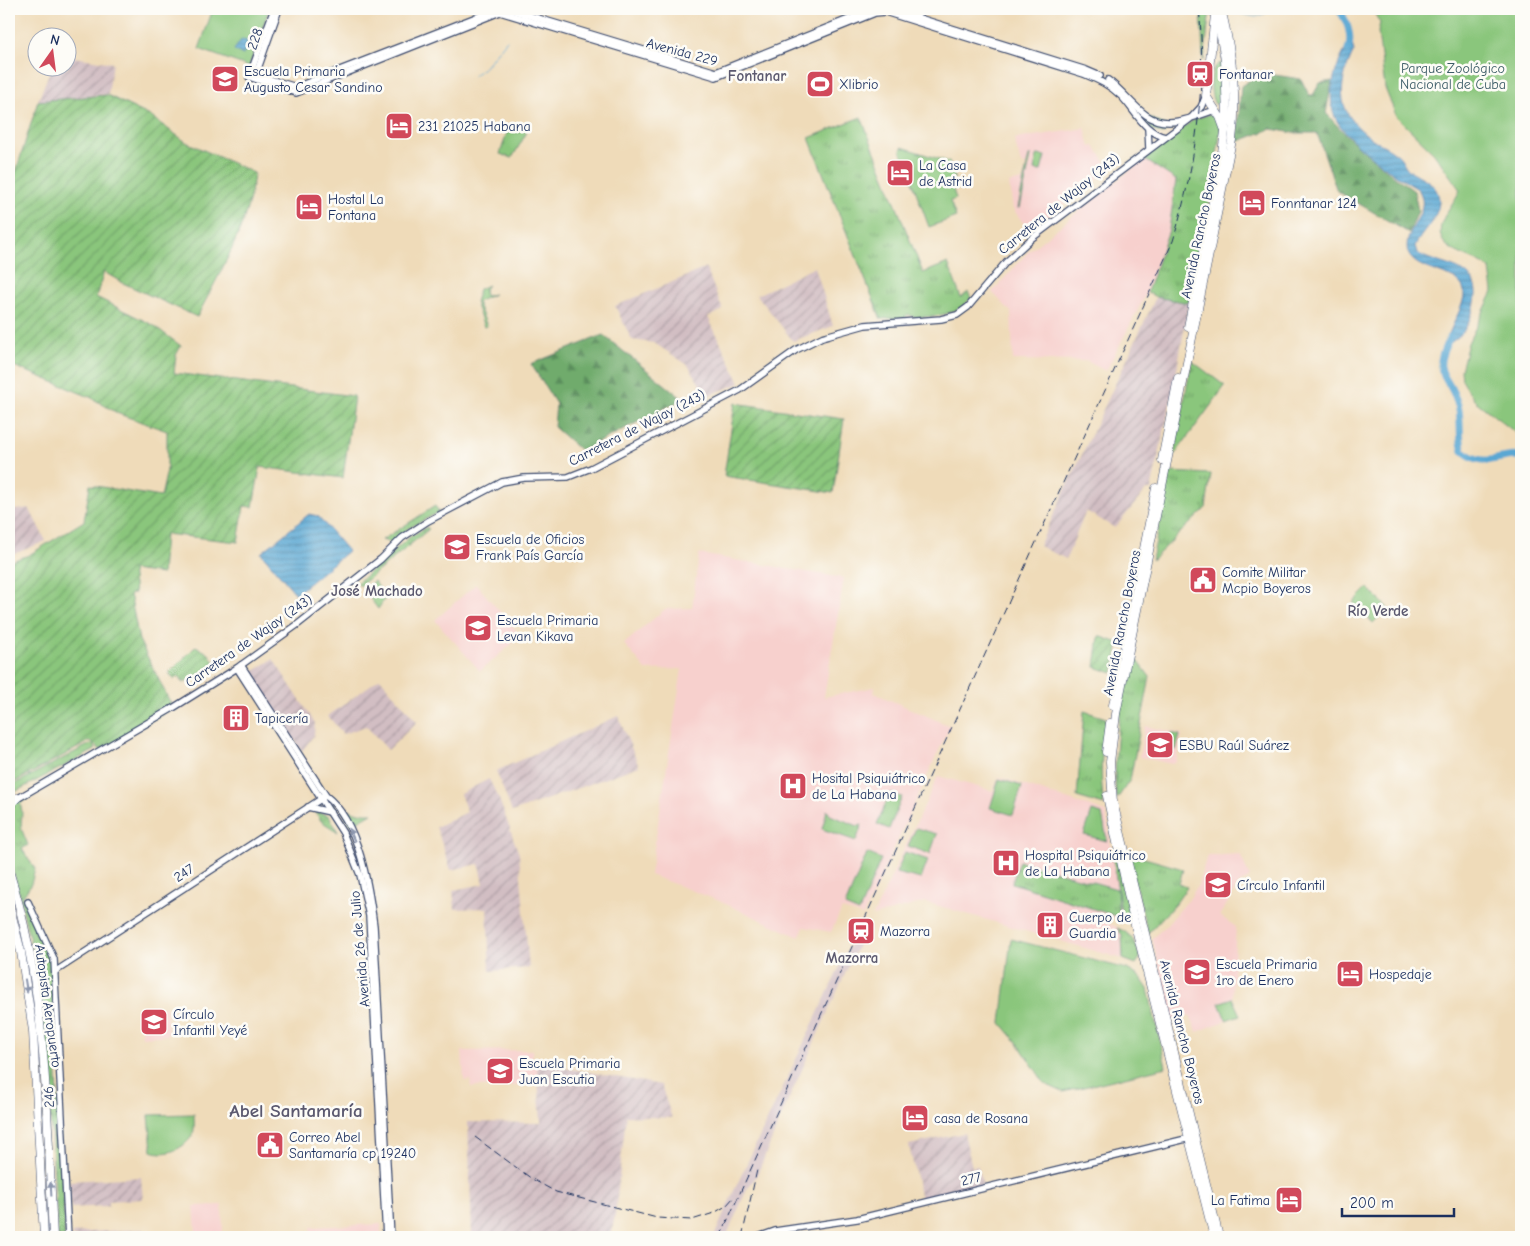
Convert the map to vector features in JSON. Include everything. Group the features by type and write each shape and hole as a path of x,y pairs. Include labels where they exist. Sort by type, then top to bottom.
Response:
{"highway":[{"name":"Avenida Rancho Boyeros","path":"1214,1237 1109,811 1107,746 1121,660 1224,138 1228,106 1225,60 1215,9"},
{"path":"1215,9 1206,96 1222,122 1224,138"},
{"name":"Avenida Rancho Boyeros","path":"1219,1237 1113,802 1110,762 1116,714 1231,146 1234,98 1233,71 1222,9"},
{"path":"1209,67 1216,60 1225,60 1233,71"},
{"path":"1215,110 1228,106 1234,98"},
{"path":"9,803 17,798"},
{"name":"Autopista Aeropuerto","path":"9,871 29,951 41,1034 53,1237"},
{"name":"Autopista Aeropuerto","path":"9,904 20,952 32,1031 44,1237"}],"street":[{"name":"228","path":"253,77 274,9"},
{"name":"228","path":"253,77 279,9"},
{"path":"253,77 296,87 497,9"},
{"name":"Avenida 229","path":"508,9 716,72 875,13 885,12 1084,74 1106,83 1117,92 1148,129 1165,137"},
{"name":"Avenida 229","path":"253,77 296,93 500,12 716,77 874,9"},
{"path":"890,9 1086,70 1108,80 1125,93 1146,115 1164,121 1190,119"},
{"name":"Carretera de Wajay (243)","path":"17,798 173,708 239,666 366,571 412,530 492,486 513,479 568,477 591,468 740,390 796,350 822,337 866,325 941,319 957,315 968,307 1006,262 1032,238 1190,119 1201,107 1206,96"},
{"name":"Carretera de Wajay (243)","path":"1190,119 1215,110"},
{"path":"1164,121 1172,132"},
{"path":"1148,129 1149,149"},
{"name":"Avenida 26 de Julio","path":"239,666 323,797 350,848 360,874 369,916 383,1143 386,1237"},
{"name":"Avenida 26 de Julio","path":"276,725 312,786 323,797 334,802 350,829 370,894 375,946 383,1143"},
{"path":"312,786 312,800 308,807 330,813"},
{"name":"247","path":"56,971 323,797"},
{"name":"246","path":"28,902 54,959 56,971 68,1237"},
{"name":"277","path":"758,1237 776,1231 856,1219 1190,1138"},
{"name":"Avenida 26 de Julio","path":"384,1162 391,1237"}],"shaded area":[{"path":"78,58 113,63 108,94 38,101 47,78 78,78"},
{"path":"1085,128 1090,147 1094,146 1111,169 1029,231 1013,209 1009,183 1023,180 1026,165 1021,164 1014,139"},
{"path":"1144,159 1176,180 1169,230 1143,300 1106,371 1086,361 1013,360 1011,312 992,292 1029,251"},
{"path":"815,267 833,326 793,341 757,295"},
{"path":"706,268 723,310 708,317 740,383 707,396 688,365 654,343 632,340 615,306"},
{"path":"1156,297 1189,303 1173,391 1151,490 1146,490 1115,528 1086,511 1066,559 1039,546"},
{"path":"29,508 46,541 14,554 9,543 9,511"},
{"name":"Hosital Psiquiátrico de La Habana","path":"699,554 844,578 824,697 875,687 874,693 950,726 863,916 842,909 831,932 804,927 799,937 717,900 650,875 682,669 646,670 624,644 665,609 692,608"},
{"name":"Escuela Primaria Levan Kikava","path":"476,584 521,636 480,671 435,620"},
{"path":"273,659 315,723 314,735 302,751 251,673"},
{"path":"380,678 417,722 388,750 366,726 343,734 328,716"},
{"path":"618,716 639,766 512,812 496,771"},
{"name":"ESBU Raúl Suárez","path":"1145,726 1182,734 1176,762 1172,764 1139,757"},
{"name":"Hospital Psiquiátrico de La Habana","path":"938,776 993,791 999,777 1106,812 1121,913 1117,919 1101,914 1100,920 1117,927 1122,935 1123,959 925,902 873,916"},
{"path":"489,779 499,799 519,854 529,968 490,971 487,908 455,909 453,890 484,884 479,864 451,870 436,827 467,812 460,794"},
{"name":"Escuela Primaria 1ro de Enero","path":"1240,854 1250,877 1238,885 1220,916 1236,927 1232,998 1240,1015 1197,1032 1190,1015 1172,1021 1152,938 1166,926 1190,898 1198,885 1207,856"},
{"path":"861,922 867,925 787,1103 757,1175 747,1189 726,1237 714,1237 732,1195"},
{"name":"Círculo Infantil Yeyé","path":"166,1007 168,1035 142,1037 140,1008"},
{"name":"Escuela Primaria Juan Escutia","path":"532,1050 533,1061 537,1063 538,1085 471,1087 470,1080 464,1081 462,1051"},
{"path":"537,1063 661,1085 672,1118 626,1116 615,1216 610,1237 472,1237 468,1122 541,1123"},
{"path":"964,1133 972,1167 978,1166 983,1186 921,1200 909,1145"},
{"path":"141,1177 143,1199 109,1201 109,1206 71,1208 69,1181"},
{"path":"222,1205 223,1234 196,1235 194,1206"},
{"path":"381,1224 381,1237 312,1237 311,1227"},
{"path":"144,1229 145,1237 72,1237 72,1233"}],"green space":[{"path":"213,9 269,9 249,67 199,49"},
{"path":"1201,9 1210,9 1204,60 1203,60"},
{"name":"Parque Zoológico Nacional de Cuba","path":"1372,9 1521,9 1521,437 1474,400 1462,380 1461,370 1468,343 1493,292 1490,269 1456,252 1442,240 1440,232 1442,222 1460,190 1434,153 1396,116 1385,88 1378,32 1380,23"},
{"path":"1222,63 1225,104 1215,104 1211,87 1212,74 1217,65"},
{"path":"1261,73 1301,79 1309,95 1313,95 1320,83 1332,81 1326,113 1357,145 1414,191 1418,211 1409,233 1337,191 1317,133 1294,133 1271,129 1237,142 1241,86"},
{"path":"107,95 150,116 186,142 254,173 251,192 240,230 197,317 123,283 104,272 96,297 153,325 181,346 176,355 174,373 354,396 343,478 260,467 253,507 244,506 238,542 165,534 162,574 132,570 135,593 130,594 139,640 173,708 101,750 90,741 9,785 9,562 29,555 84,521 90,485 161,497 167,470 167,431 119,414 90,397 9,364 9,194 38,101"},
{"path":"1137,111 1166,126 1166,132 1163,134 1151,130"},
{"path":"1210,114 1217,119 1221,128 1211,192 1189,303 1156,297 1147,292 1169,230 1176,180 1144,159 1193,120"},
{"path":"861,117 923,273 948,263 961,298 968,292 971,298 959,309 937,316 913,317 908,314 905,318 881,319 809,138"},
{"path":"509,126 527,132 512,158 500,154"},
{"path":"902,147 949,162 955,178 950,180 956,199 950,201 956,217 929,227 901,151"},
{"path":"1037,155 1045,156 1041,171 1034,170"},
{"path":"1029,156 1031,156 1020,208 1018,208"},
{"path":"488,285 484,290 485,296 494,294 477,302 487,326 484,327 475,302 479,289"},
{"path":"603,335 683,399 581,451 554,427 556,404 531,364"},
{"path":"1192,361 1225,386 1173,457"},
{"path":"735,403 844,419 833,493 724,476"},
{"path":"1170,472 1211,474 1206,508 1152,560"},
{"path":"435,506 439,512 407,529 392,543 382,540"},
{"path":"427,527 429,529 360,586 357,583 410,537"},
{"path":"374,581 386,597 378,609 363,589"},
{"path":"1368,588 1388,608 1373,623 1353,603"},
{"path":"1099,636 1119,643 1113,673 1095,667"},
{"path":"196,646 209,654 216,665 183,683 179,676 174,679 169,673"},
{"path":"1133,658 1136,658 1150,677 1130,780 1117,799 1115,771 1118,727 1125,684"},
{"path":"1084,711 1106,718 1102,761 1104,805 1077,797"},
{"path":"1171,733 1180,735 1176,750 1167,748"},
{"path":"90,744 94,745 95,750 9,795 9,787"},
{"path":"999,779 1022,786 1013,815 990,808"},
{"path":"890,793 902,797 889,829 877,824"},
{"path":"30,796 20,804 22,811 21,828 28,845 22,849 35,869 31,884 22,898 25,899 51,959 65,1237 58,1237 46,1050 33,953 9,853 9,809 16,802"},
{"path":"327,799 334,805 346,826 344,828 325,800"},
{"path":"341,808 359,813 372,813 351,825"},
{"path":"827,810 830,815 858,826 862,825 856,841 822,829"},
{"path":"315,811 329,816 338,832 321,821"},
{"path":"1092,811 1102,814 1107,841 1084,835"},
{"path":"916,828 937,834 930,854 908,846"},
{"path":"1112,849 1114,849 1130,911 1127,918 1121,921 1117,919 1121,913"},
{"path":"905,852 928,860 921,879 896,873"},
{"path":"867,853 881,859 859,912 845,906"},
{"path":"1127,853 1183,869 1179,884 1187,887 1176,903 1148,933"},
{"path":"1019,861 1117,889 1119,917 1012,883"},
{"path":"1117,928 1130,936 1135,944 1140,958 1136,964 1123,959 1122,935"},
{"path":"1011,939 1127,969 1140,977 1148,989 1166,1067 1063,1092 1045,1084 1017,1042 1001,1023"},
{"path":"1232,998 1240,1015 1226,1020 1219,1003"},
{"path":"194,1114 194,1132 186,1143 169,1152 157,1153 152,1151 149,1115"}],"water":[{"path":"242,39 247,41 243,55 234,50"},
{"path":"1351,41 1354,51 1344,77 1342,89 1346,110 1361,130 1399,156 1409,170 1434,187 1439,196 1438,209 1415,246 1417,253 1461,270 1469,276 1474,284 1476,295 1469,322 1457,338 1446,345 1464,297 1464,291 1461,284 1454,279 1424,267 1415,262 1409,255 1408,238 1421,211 1422,197 1418,189 1384,167 1359,146 1340,126 1332,108 1332,88 1337,67"},
{"path":"309,514 318,516 348,551 296,594 261,553"}],"waterway":[{"path":"1227,11 1256,17 1276,9"},
{"path":"1338,9 1348,28 1350,39 1348,50"},
{"path":"1342,14 1362,9"},
{"path":"473,76 485,67 507,40"},
{"path":"1450,337 1441,359 1441,367 1458,405 1463,451 1478,459 1485,460 1521,456"}],"railway":[{"path":"720,1237 1173,241 1181,213 1197,126 1201,67 1199,9"},
{"path":"475,1137 532,1179 556,1192 657,1218 692,1220 714,1213 726,1206 734,1197"},
{"path":"742,1237 757,1170"}],"place":[{"name":"Fontanar","path":"1200,74"},
{"name":"Escuela Primaria Augusto Cesar Sandino","path":"225,79"},
{"name":"Xlibrio","path":"820,84"},
{"name":"231 21025 Habana","path":"399,126"},
{"name":"La Casa de Astrid","path":"900,173"},
{"name":"Fonntanar 124","path":"1252,203"},
{"name":"Hostal La Fontana","path":"309,207"},
{"name":"Escuela de Oficios Frank País García","path":"457,547"},
{"name":"Comite Militar Mcpio Boyeros","path":"1203,580"},
{"name":"Escuela Primaria Levan Kikava","path":"478,628"},
{"name":"Tapicería","path":"236,718"},
{"name":"ESBU Raúl Suárez","path":"1160,745"},
{"name":"Hosital Psiquiátrico de La Habana","path":"793,786"},
{"name":"Hospital Psiquiátrico de La Habana","path":"1006,863"},
{"name":"Círculo Infantil","path":"1218,885"},
{"name":"Cuerpo de Guardia","path":"1050,925"},
{"name":"Mazorra","path":"861,931"},
{"name":"Escuela Primaria 1ro de Enero","path":"1197,972"},
{"name":"Hospedaje","path":"1350,974"},
{"name":"Círculo Infantil Yeyé","path":"154,1022"},
{"name":"Escuela Primaria Juan Escutia","path":"500,1071"},
{"name":"casa de Rosana","path":"915,1118"},
{"name":"Correo Abel Santamaría cp 19240","path":"270,1145"},
{"name":"La Fatima","path":"1289,1200"}],"district":[{"name":"Fontanar","path":"757,76"},
{"name":"José Machado","path":"377,591"},
{"name":"Río Verde","path":"1378,611"},
{"name":"Mazorra","path":"852,958"},
{"name":"Abel Santamaría","path":"296,1111"}]}
